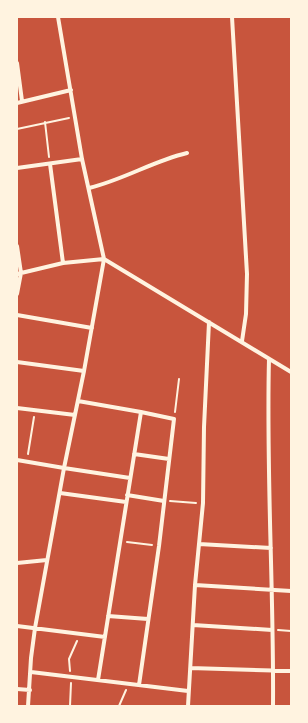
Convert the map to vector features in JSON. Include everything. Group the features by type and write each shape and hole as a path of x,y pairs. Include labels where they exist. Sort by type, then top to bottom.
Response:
{"street":[{"path":"28,706 31,658 35,628 104,259 90,188 82,159 76,116 58,17"},
{"path":"232,17 248,274 246,314 242,341"},
{"path":"17,63 22,102"},
{"path":"17,103 71,90"},
{"path":"90,188 104,185 146,167 187,153"},
{"path":"17,168 82,159"},
{"path":"50,164 63,264"},
{"path":"17,246 19,273 17,294"},
{"path":"19,273 63,264 104,259 291,372"},
{"path":"17,315 92,328"},
{"path":"188,706 195,585 203,503 204,427 209,322"},
{"path":"269,359 273,706"},
{"path":"17,362 84,371"},
{"path":"78,401 174,419 159,546 139,684"},
{"path":"17,408 75,415"},
{"path":"98,680 141,412"},
{"path":"134,454 169,459"},
{"path":"17,460 130,478"},
{"path":"60,493 126,502"},
{"path":"127,495 164,501"},
{"path":"199,544 271,548"},
{"path":"17,563 47,560"},
{"path":"195,585 291,591"},
{"path":"108,616 148,619"},
{"path":"193,625 272,630"},
{"path":"17,626 105,637"},
{"path":"190,668 291,671"},
{"path":"31,672 188,691"},
{"path":"17,689 30,690"}],"path":[{"path":"17,128 76,116"},
{"path":"45,122 50,164"},
{"path":"174,419 179,379"},
{"path":"27,461 35,411"},
{"path":"164,501 203,503"},
{"path":"120,541 159,546"},
{"path":"272,630 291,631"},
{"path":"70,706 71,676 69,659 80,634"},
{"path":"119,706 128,683"}]}
